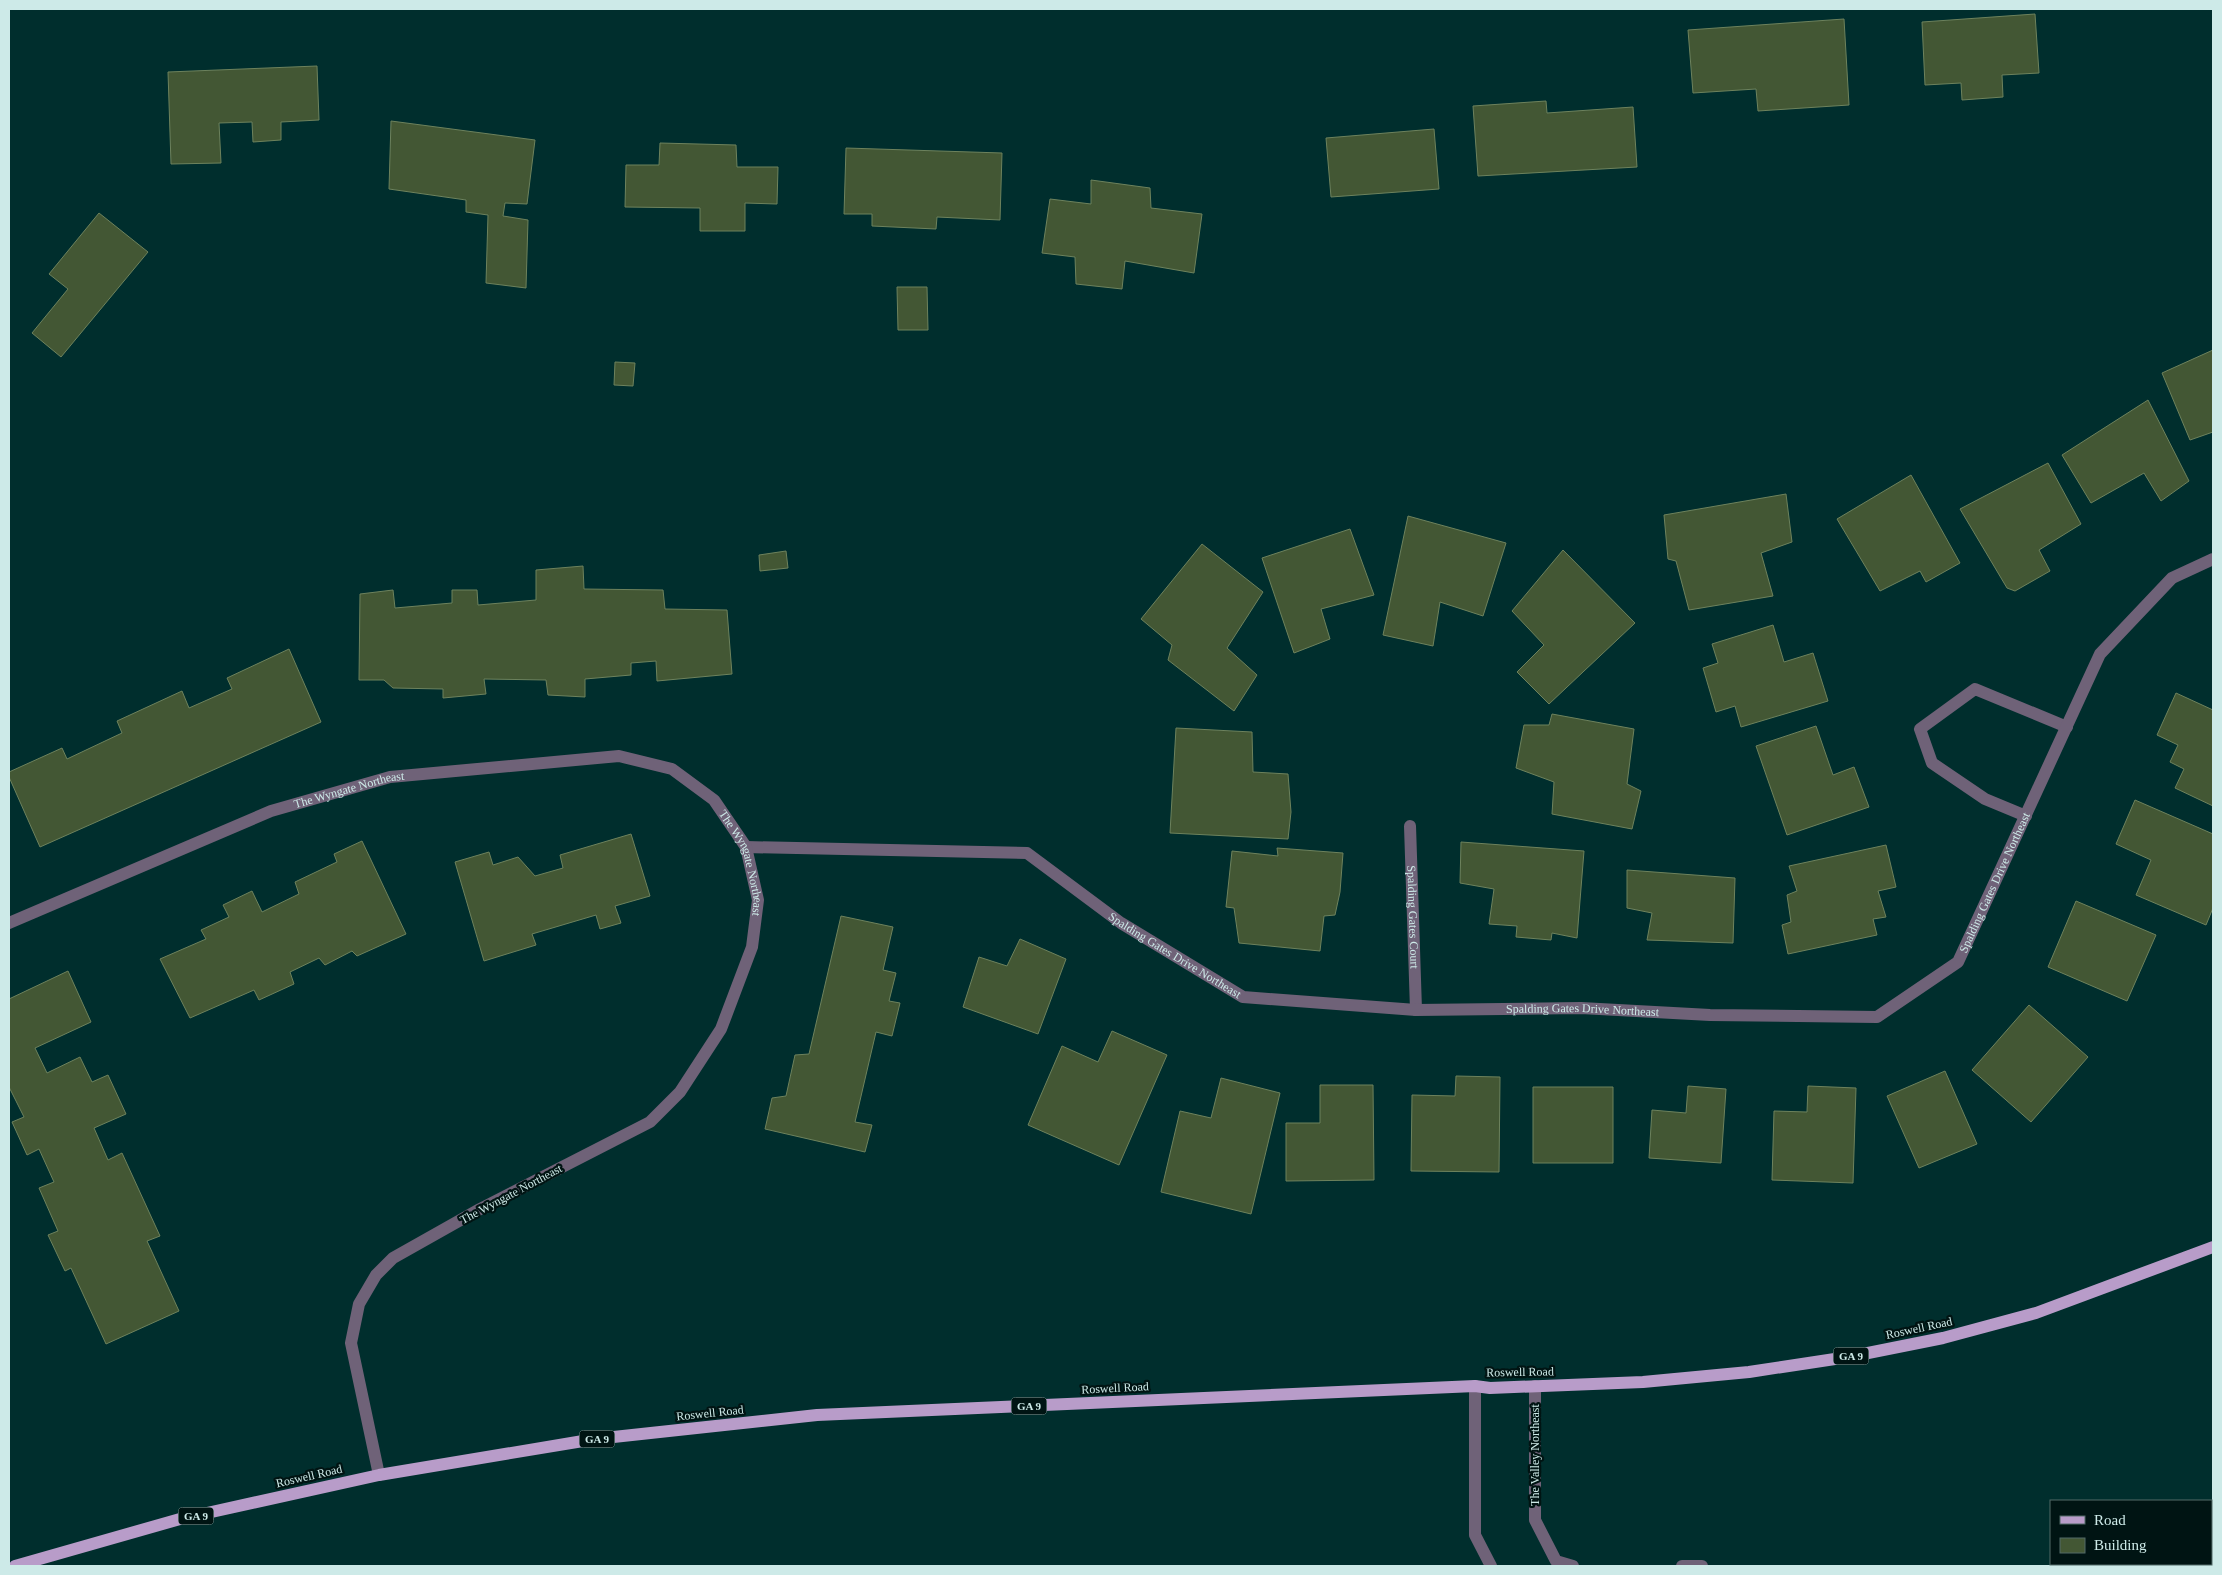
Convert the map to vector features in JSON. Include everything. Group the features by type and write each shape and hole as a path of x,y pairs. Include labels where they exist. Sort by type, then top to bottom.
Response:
{"main road":[{"name":"Roswell Road","path":"15,1566 180,1519 379,1475 596,1439 817,1415 1475,1386 1490,1388 1643,1382 1748,1372 1848,1357 1943,1338 2036,1313 2213,1247"}],"street":[{"name":"Spalding Gates Drive Northeast","path":"746,847 1027,853 1121,923 1243,997 1416,1010 1581,1008 1710,1015 1877,1017 1958,962 2100,654 2172,578 2213,559"},
{"path":"2026,816 1985,800 1932,762 1920,729 1975,689 2067,727"},
{"name":"The Wyngate Northeast","path":"9,924 271,810 390,777 619,756 672,769 714,800 746,847 758,900 752,947 721,1029 680,1092 650,1122 480,1209 393,1258 376,1275 359,1304 351,1343 379,1475"},
{"name":"Spalding Gates Court","path":"1410,826 1416,1010"},
{"path":"1475,1386 1475,1535 1491,1566"},
{"name":"The Valley Northeast","path":"1535,1386 1535,1520 1556,1561 1572,1566"},
{"path":"1682,1566 1702,1566"}],"building":[{"path":"2035,14 2039,73 2002,75 2003,97 1962,100 1961,83 1925,85 1922,22"},
{"path":"1844,19 1849,105 1758,111 1756,89 1693,93 1688,30"},
{"path":"317,66 319,120 281,122 281,140 253,142 252,122 219,123 221,163 171,164 168,72"},
{"path":"1546,101 1547,113 1633,107 1637,167 1478,176 1473,106"},
{"path":"391,121 535,140 527,204 505,203 503,216 528,220 526,288 486,283 488,215 466,212 466,200 389,189"},
{"path":"1434,129 1439,189 1331,197 1326,138"},
{"path":"660,143 736,145 737,167 778,167 777,204 745,203 745,231 700,231 700,208 625,207 626,165 659,165"},
{"path":"846,148 1002,153 1000,220 937,217 936,229 872,226 872,214 844,214"},
{"path":"1091,180 1150,188 1151,208 1202,214 1194,273 1125,261 1122,289 1076,284 1075,257 1042,253 1050,199 1091,204"},
{"path":"99,213 148,252 61,357 32,333 68,289 49,274"},
{"path":"897,287 927,287 928,330 898,330"},
{"path":"2213,350 2213,432 2190,440 2162,373"},
{"path":"615,362 635,363 633,386 614,385"},
{"path":"2148,400 2189,481 2161,501 2144,473 2091,503 2062,455"},
{"path":"2048,463 2081,524 2039,550 2050,571 2015,591 2007,588 1960,509"},
{"path":"1911,475 1960,563 1926,582 1920,571 1880,591 1837,519"},
{"path":"1786,494 1792,542 1761,553 1773,596 1689,610 1676,561 1668,559 1664,515"},
{"path":"1408,516 1506,543 1483,616 1440,602 1433,646 1383,635"},
{"path":"1350,529 1374,595 1321,609 1330,639 1294,653 1262,558"},
{"path":"1202,544 1263,592 1227,648 1257,675 1234,711 1168,660 1172,645 1141,619"},
{"path":"1563,550 1635,623 1549,704 1517,672 1544,645 1512,611"},
{"path":"786,551 788,568 760,571 759,555"},
{"path":"583,566 584,589 663,590 665,609 727,610 732,674 657,681 656,661 631,663 631,675 585,679 585,697 548,695 546,680 484,679 486,694 443,698 443,689 393,688 384,680 359,680 360,594 393,590 395,608 452,603 452,590 477,590 478,605 536,600 536,570"},
{"path":"1773,625 1784,662 1813,653 1828,701 1741,727 1735,706 1716,712 1703,668 1718,663 1712,644"},
{"path":"289,649 321,722 40,847 9,777 9,772 62,748 67,759 122,733 117,721 182,691 189,708 232,689 227,678"},
{"path":"2176,693 2213,710 2213,806 2175,788 2184,769 2170,762 2178,745 2157,735"},
{"path":"1552,714 1634,729 1627,784 1641,791 1632,829 1552,814 1554,782 1516,768 1524,725 1549,725"},
{"path":"1816,726 1833,775 1854,767 1869,807 1787,835 1756,746"},
{"path":"1176,728 1252,732 1253,772 1288,774 1291,812 1288,839 1170,833"},
{"path":"2135,800 2213,834 2213,908 2206,925 2136,895 2151,860 2116,844"},
{"path":"631,834 650,896 615,906 621,923 600,929 596,915 532,934 536,945 484,961 455,862 489,852 493,865 518,857 535,876 563,868 560,855"},
{"path":"362,841 406,934 357,956 352,951 325,965 319,958 290,972 294,984 259,1000 254,990 190,1018 160,959 206,939 201,930 229,917 223,905 252,891 262,912 299,894 295,882 337,862 334,854"},
{"path":"1461,842 1584,851 1577,938 1552,933 1551,940 1516,937 1517,926 1489,924 1494,889 1460,883"},
{"path":"1886,845 1896,887 1878,891 1886,917 1873,919 1877,935 1788,954 1782,925 1791,922 1787,895 1797,891 1789,866"},
{"path":"1277,848 1343,853 1340,892 1335,915 1324,916 1320,951 1239,943 1234,908 1226,907 1232,851 1278,856"},
{"path":"1627,870 1735,878 1733,943 1647,940 1652,913 1627,908"},
{"path":"2076,901 2156,935 2127,1001 2048,967"},
{"path":"841,916 893,927 883,970 896,973 889,1001 900,1003 892,1036 876,1032 855,1122 872,1125 865,1152 765,1129 772,1098 786,1096 795,1055 809,1054"},
{"path":"1020,939 1066,959 1038,1034 963,1007 979,957 1007,966"},
{"path":"68,971 91,1022 35,1048 47,1073 80,1057 92,1082 108,1075 126,1114 94,1128 108,1160 122,1153 160,1236 147,1241 179,1311 106,1344 71,1268 65,1271 48,1235 58,1231 39,1188 54,1182 39,1149 27,1155 12,1122 24,1117 9,1087 9,999"},
{"path":"2029,1005 2088,1057 2031,1122 1972,1070"},
{"path":"1112,1031 1167,1055 1119,1165 1028,1125 1062,1046 1098,1062"},
{"path":"1945,1071 1977,1144 1919,1168 1887,1096"},
{"path":"1456,1076 1500,1077 1499,1172 1411,1171 1412,1095 1455,1096"},
{"path":"1221,1078 1280,1093 1251,1214 1161,1192 1180,1111 1211,1118"},
{"path":"1320,1085 1373,1085 1374,1180 1286,1181 1286,1123 1320,1123"},
{"path":"1688,1086 1726,1089 1721,1163 1649,1158 1652,1110 1686,1113"},
{"path":"1808,1086 1856,1088 1853,1183 1772,1180 1774,1111 1807,1112"},
{"path":"1533,1087 1613,1087 1613,1163 1533,1163"}]}
